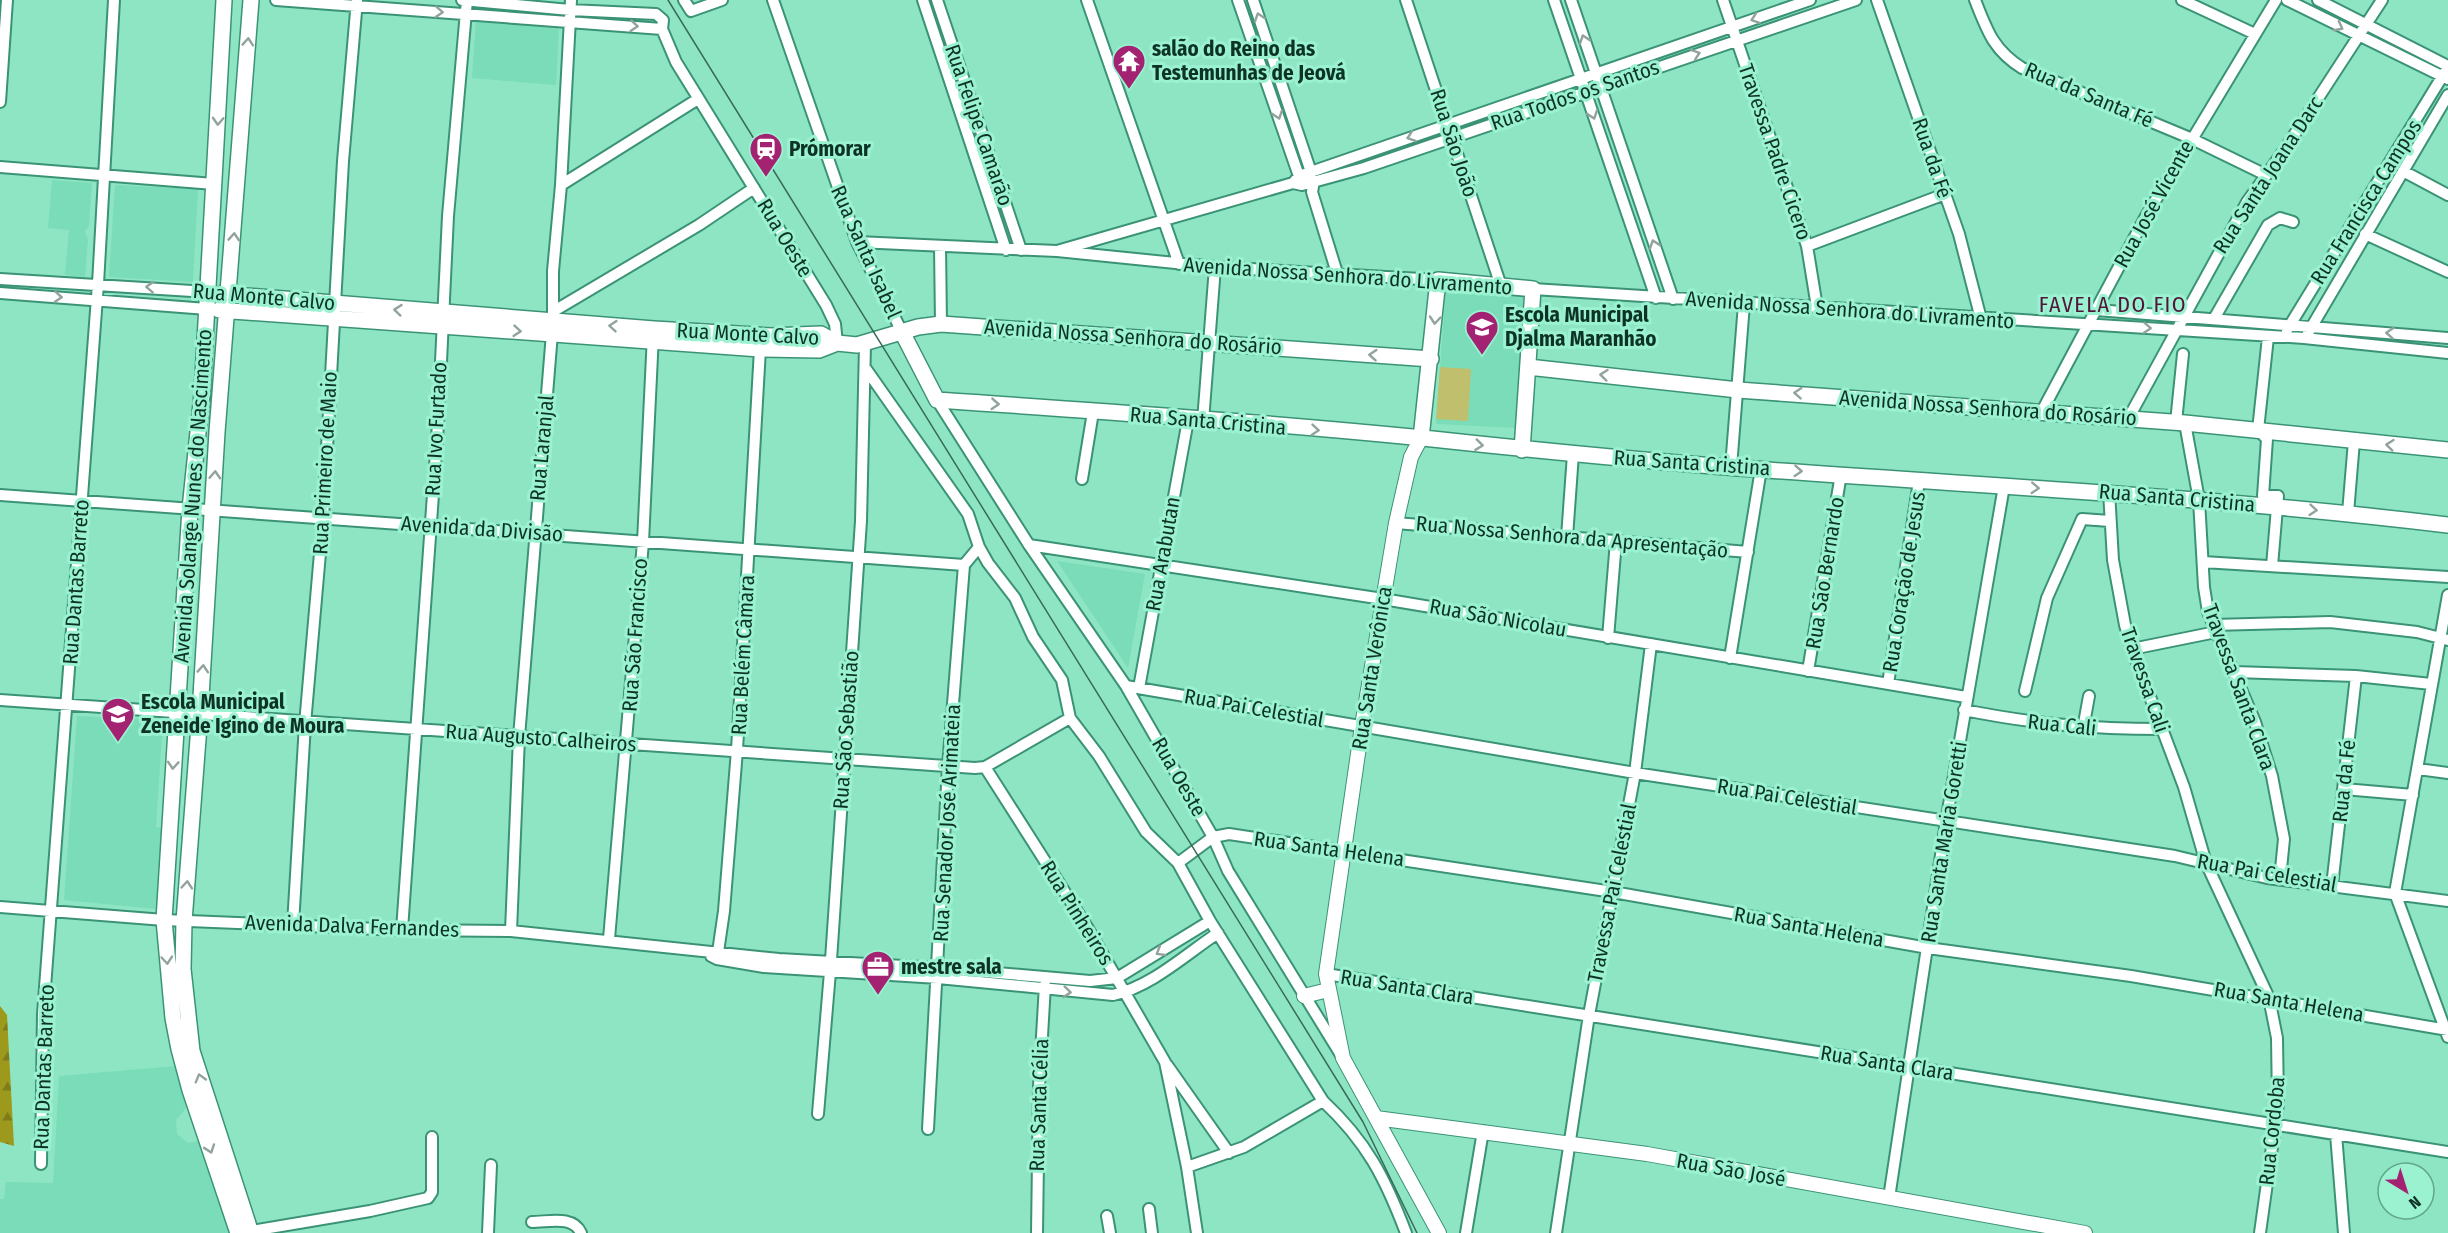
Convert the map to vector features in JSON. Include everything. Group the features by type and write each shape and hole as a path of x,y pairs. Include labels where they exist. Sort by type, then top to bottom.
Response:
{"main road":[{"name":"Avenida Solange Nunes do Nascimento","path":"224,0 202,394 190,509 164,920 173,1018 179,1049 190,1090 245,1233"},
{"name":"Avenida Solange Nunes do Nascimento","path":"245,1233 189,1036 183,969 184,921 251,0"},
{"name":"Avenida Nossa Senhora do Livramento","path":"1438,280 1533,289"},
{"name":"Rua Santa Verônica","path":"1420,438 1431,359 1438,280"},
{"path":"1522,450 1533,289"},
{"name":"Rua Monte Calvo","path":"208,292 229,303"},
{"name":"Rua Monte Calvo","path":"207,309 229,303 441,319 553,322 760,349 819,350 837,343"},
{"name":"Avenida Nossa Senhora do Rosário","path":"837,343 865,345 930,324 940,324 1431,359"},
{"name":"Rua Oeste","path":"902,332 915,362 937,400"},
{"name":"Rua Monte Calvo","path":"653,335 821,334 837,343"},
{"name":"Avenida Nossa Senhora do Rosário","path":"1528,367 1738,390 2180,422 2448,450"},
{"name":"Rua Santa Cristina","path":"937,400 1420,438 1522,450 1731,467 1919,481 2109,491 2348,513 2448,525"}],"street":[{"path":"0,102 7,0"},
{"name":"Rua Dantas Barreto","path":"41,1164 44,1014 98,284 114,0"},
{"path":"276,0 465,13 571,10"},
{"path":"465,0 571,10 662,28"},
{"name":"Rua Ivo Furtado","path":"402,930 414,730 438,424 441,319 465,0"},
{"path":"686,0 690,11 695,11 722,0"},
{"name":"Rua Santa Isabel","path":"773,0 857,242 902,332"},
{"name":"Rua Felipe Camarão","path":"923,0 1006,250"},
{"name":"Rua Felipe Camarão","path":"937,0 1021,250"},
{"path":"1087,0 1166,221 1179,264"},
{"path":"1238,0 1298,182 1312,182"},
{"path":"1253,0 1312,182 1337,273"},
{"name":"Rua São João","path":"1406,0 1501,286"},
{"path":"1554,0 1656,298"},
{"path":"1571,0 1673,299"},
{"name":"Travessa Padre Cicero","path":"1723,0 1807,246 1817,306"},
{"name":"Rua Todos os Santos","path":"1312,182 1448,124 1810,0"},
{"name":"Rua Todos os Santos","path":"1057,251 1298,182 1312,182 1364,168 1856,0"},
{"name":"Rua da Fé","path":"1877,0 1964,252 1981,319"},
{"name":"Rua da Santa Fé","path":"1975,0 1995,45 2011,61 2190,138 2266,175"},
{"path":"2182,0 2255,34"},
{"name":"Rua José Vicente","path":"2041,413 2190,138 2277,0"},
{"path":"2287,0 2357,37 2447,72"},
{"path":"2318,0 2367,24 2447,72"},
{"name":"Rua Santa Joana Darc","path":"2128,419 2227,234 2382,0"},
{"name":"Rua Primeiro de Maio","path":"293,926 305,724 323,519 333,311 357,4"},
{"name":"Rua Oeste","path":"571,10 656,14 663,20 662,28 676,62 826,305 835,324 837,343"},
{"name":"Rua Laranjal","path":"511,931 519,737 553,322 553,272 561,185 571,10"},
{"name":"Rua Francisca Campos","path":"2283,337 2447,72"},
{"name":"Rua Francisca Campos","path":"2304,338 2448,95"},
{"path":"561,185 698,99"},
{"path":"0,167 214,183"},
{"path":"2403,171 2448,195"},
{"path":"553,322 754,188"},
{"path":"1807,246 1945,194"},
{"path":"2215,317 2268,225 2280,218 2293,222"},
{"path":"2365,234 2448,272"},
{"name":"Avenida Nossa Senhora do Livramento","path":"857,242 1057,251 1215,267 1438,280"},
{"path":"940,246 940,324"},
{"name":"Rua Arabutan","path":"1139,688 1161,565 1196,420 1210,342 1215,267"},
{"name":"Rua Monte Calvo","path":"0,279 208,292"},
{"name":"Avenida Nossa Senhora do Livramento","path":"1533,289 2304,338 2448,353"},
{"name":"Rua Monte Calvo","path":"0,293 207,309"},
{"path":"1731,467 1744,304"},
{"path":"2097,310 2215,317 2289,327 2448,338"},
{"name":"Rua São Francisco","path":"609,939 643,542 653,335"},
{"path":"2268,337 2258,430 2267,439 2263,496 2278,496 2272,566"},
{"name":"Rua São Sebastião","path":"818,1114 831,965 858,556 865,345"},
{"name":"Rua Belém Câmara","path":"717,956 737,750 760,349"},
{"name":"Travessa Santa Clara","path":"2183,354 2180,422 2199,500 2204,587 2215,629 2255,722 2272,776 2284,839 2280,879"},
{"path":"866,369 968,514 976,552 988,563 1015,598 1033,638 1058,672 1064,686 1070,718 1115,779 1146,832 1178,863 1210,921 1323,1101 1354,1131 1372,1158 1393,1199 1406,1233"},
{"name":"Rua Oeste","path":"937,400 1029,545 1126,686 1214,837 1228,871 1343,1058 1439,1233"},
{"path":"1082,479 1094,412"},
{"name":"Rua Santa Verônica","path":"1343,1058 1326,974 1362,726 1396,523 1411,457 1420,438"},
{"path":"2348,513 2354,441"},
{"path":"1567,537 1573,454"},
{"path":"1730,658 1761,469"},
{"name":"Rua São Bernardo","path":"1808,671 1841,474"},
{"name":"Rua Coração de Jesus","path":"1888,684 1919,481"},
{"name":"Rua Santa Maria Goretti","path":"1888,1198 1911,1066 1966,697 2004,486"},
{"name":"Travessa Cali","path":"2109,491 2118,593 2132,649 2184,787 2206,863"},
{"name":"Avenida da Divisão","path":"0,495 964,565"},
{"path":"2025,691 2047,598 2082,519 2110,520"},
{"name":"Rua Nossa Senhora da Apresentação","path":"1396,523 1748,552"},
{"path":"1608,638 1616,541"},
{"name":"Rua São Nicolau","path":"1029,545 1383,598 1966,697"},
{"path":"964,565 976,552"},
{"path":"2203,562 2448,577"},
{"name":"Rua Senador José Arimateia","path":"928,1129 948,767 964,565"},
{"path":"2447,1032 2395,893 2431,684 2444,639 2448,595"},
{"path":"2132,649 2215,629 2330,622 2417,632 2444,639"},
{"name":"Travessa Pai Celestial","path":"1556,1233 1589,1016 1635,773 1651,644"},
{"path":"2234,672 2355,676 2431,684"},
{"name":"Rua da Fé","path":"2332,886 2355,676"},
{"name":"Rua Pai Celestial","path":"1126,686 1635,773 2175,856 2280,879 2448,901"},
{"path":"2084,729 2089,696"},
{"name":"Rua Augusto Calheiros","path":"0,700 177,711 305,724 737,750 948,767 985,767 1070,718"},
{"name":"Rua Cali","path":"1964,710 2038,724 2084,729 2162,729"},
{"name":"Rua Pinheiros","path":"985,767 1117,978 1165,1062 1229,1154"},
{"path":"2418,769 2448,773"},
{"path":"2344,789 2413,795"},
{"name":"Rua Santa Helena","path":"1214,837 1229,834 1613,892 1928,948 2269,998 2447,1032"},
{"path":"1178,863 1214,837"},
{"name":"Rua Cordoba","path":"2206,863 2269,998 2277,1038 2277,1124 2260,1233"},
{"name":"Avenida Dalva Fernandes","path":"0,907 184,921 402,930 511,931 609,939 704,952 717,956 938,973 1046,976 1090,981 1117,978 1210,921"},
{"name":"Avenida Dalva Fernandes","path":"938,973 1044,990 1100,996 1126,993 1218,933"},
{"name":"Rua Santa Clara","path":"1326,974 2448,1152"},
{"name":"Rua Santa Célia","path":"1037,1233 1038,1087 1046,976"},
{"path":"1304,996 1328,990"},
{"name":"Rua Pinheiros","path":"1165,1062 1187,1167 1197,1233"},
{"path":"1187,1167 1229,1154 1323,1101"},
{"name":"Rua São José","path":"1376,1118 1570,1142 2085,1233"},
{"path":"1466,1233 1483,1131"},
{"path":"2336,1134 2344,1233"},
{"path":"245,1233 428,1198 432,1192 432,1137"},
{"path":"488,1233 491,1165"},
{"path":"1149,1209 1152,1233"},
{"path":"1107,1215 1110,1233"},
{"path":"532,1222 574,1222 581,1233"}],"shaded area":[{"path":"476,20 559,27 556,85 472,78"},
{"path":"52,180 92,183 89,226 85,231 88,240 85,277 65,275 69,230 48,228"},
{"path":"115,185 198,189 193,282 109,277"},
{"name":"Escola Municipal Djalma Maranhão","path":"1446,285 1527,290 1516,428 1436,424"},
{"path":"1440,367 1471,369 1468,421 1436,419"},
{"path":"1057,561 1145,574 1128,668"},
{"path":"77,716 163,720 156,827 163,828 156,909 64,900"},
{"path":"176,1066 186,1108 176,1120 177,1134 188,1143 199,1141 232,1233 0,1233 0,1199 4,1199 6,1182 53,1183 59,1076"}],"green space":[{"path":"0,1006 7,1015 14,1146 0,1142"}],"tram line":[{"path":"668,0 1363,1122 1417,1233"}],"place":[{"name":"salão do Reino das Testemunhas de Jeová","path":"1129,90"},
{"name":"Prómorar","path":"766,178"},
{"name":"Escola Municipal Djalma Maranhão","path":"1482,356"},
{"name":"Escola Municipal Zeneide Igino de Moura","path":"118,743"},
{"name":"mestre sala","path":"878,996"}],"district":[{"name":"FAVELA DO FIO","path":"2113,304"}]}
